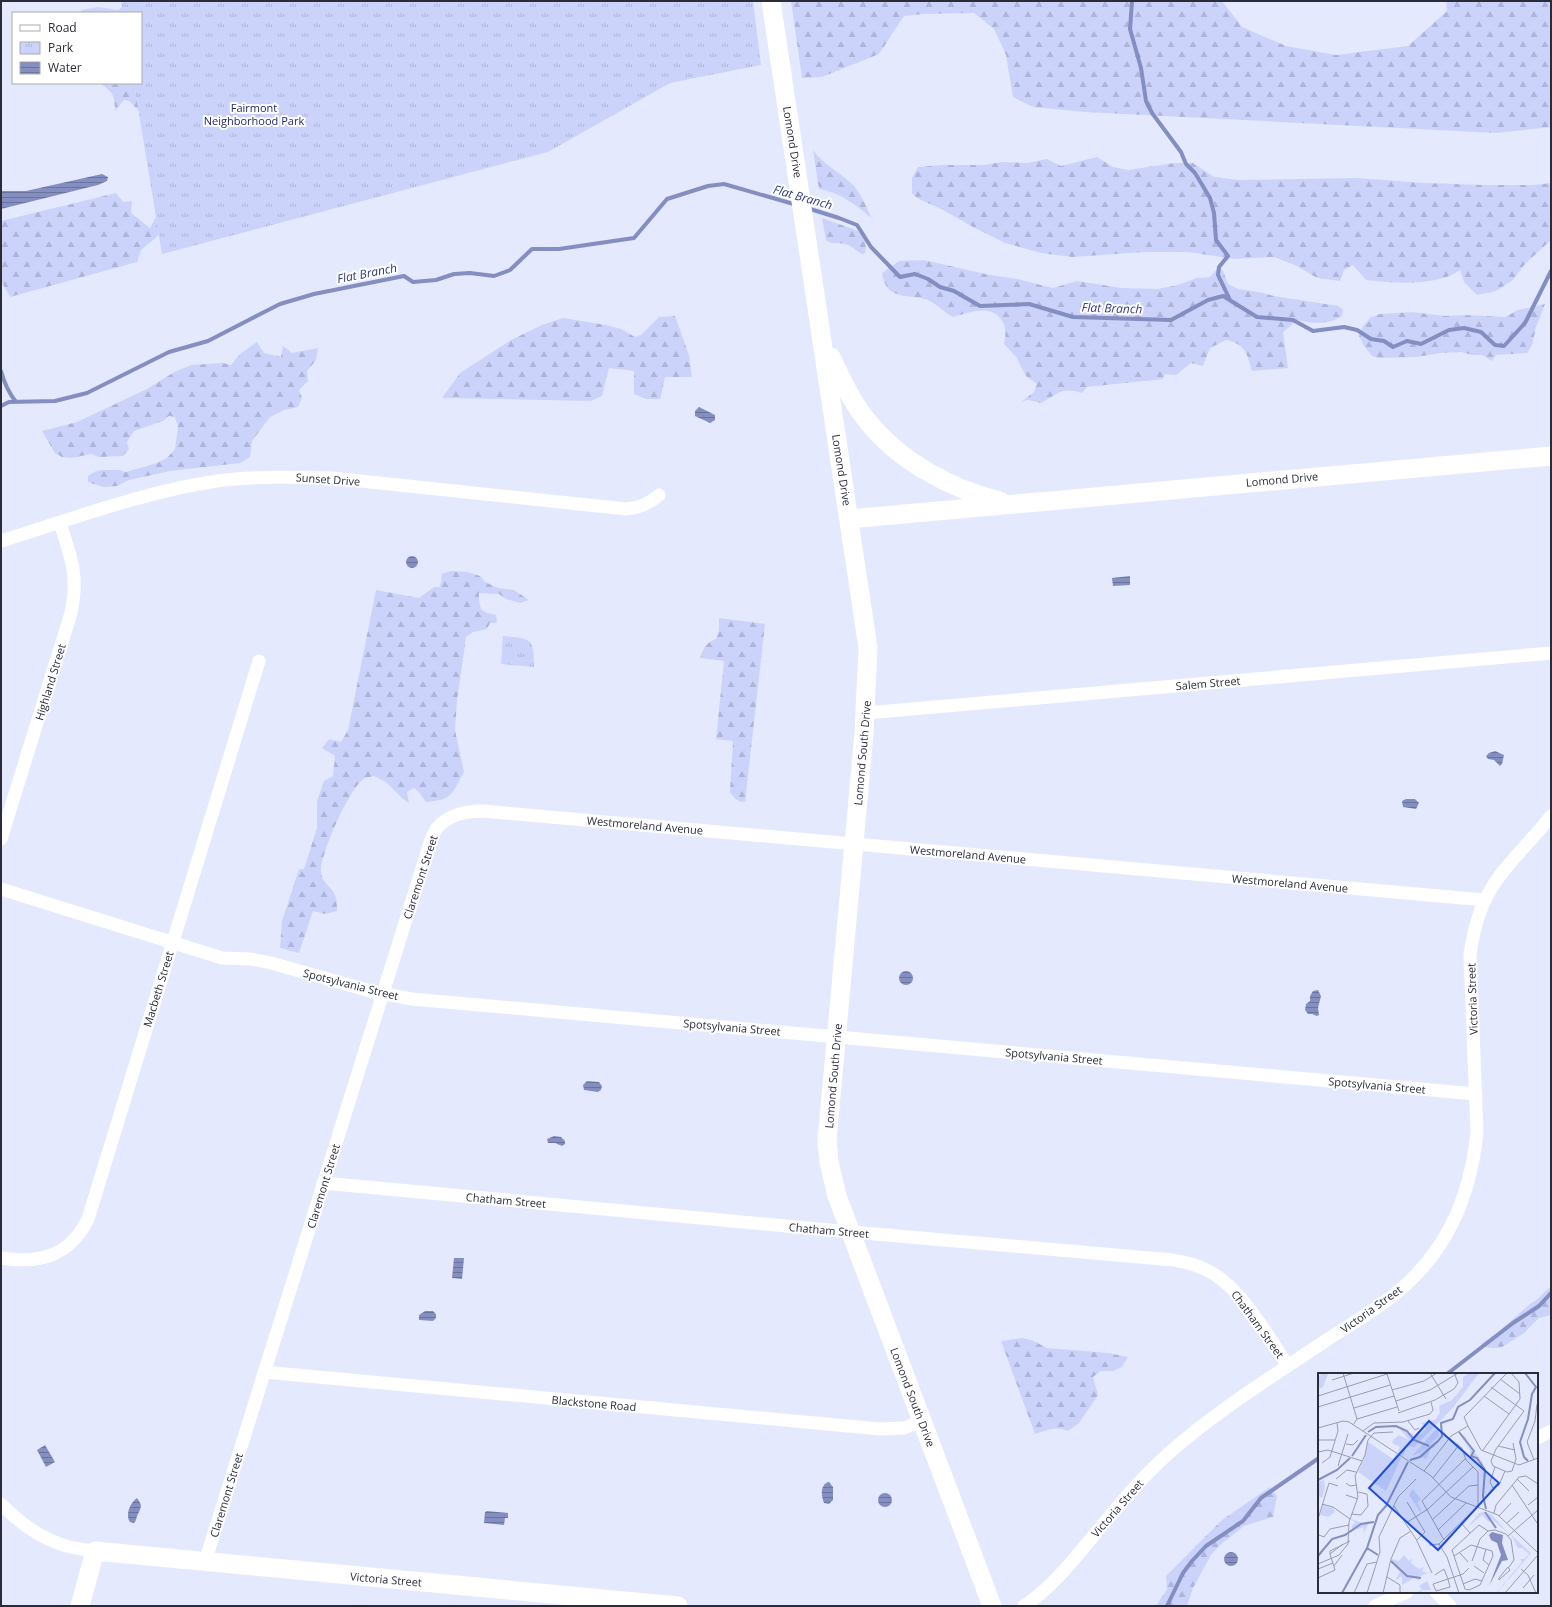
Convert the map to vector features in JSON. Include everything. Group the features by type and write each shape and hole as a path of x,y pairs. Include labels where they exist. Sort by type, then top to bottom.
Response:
{"main road":[{"name":"Lomond Drive","path":"771,1 849,519 1551,456"},
{"name":"Lomond Drive","path":"821,330 840,377 854,402 868,422 888,443 907,459 938,477 971,492 1013,504"},
{"name":"Lomond South Drive","path":"849,519 868,648 866,713 827,1140 828,1162 837,1196 992,1606"},
{"name":"Victoria Street","path":"95,1551 610,1603 678,1606"},
{"path":"80,1606 95,1551"}],"street":[{"name":"Sunset Drive","path":"1,541 129,500 168,490 241,479 292,476 332,478 626,509 640,506 652,501 659,495"},
{"name":"Highland Street","path":"1,839 72,613 75,597 73,567 60,523"},
{"name":"Salem Street","path":"866,713 1551,653"},
{"name":"Macbeth Street","path":"1,1258 25,1260 51,1255 63,1250 74,1242 88,1219 259,661"},
{"name":"Westmoreland Avenue","path":"451,818 467,812 483,811 1485,900"},
{"name":"Victoria Street","path":"1024,1606 1042,1594 1060,1577 1122,1501 1168,1454 1218,1413 1389,1299 1416,1274 1433,1254 1457,1215 1468,1186 1474,1157 1477,1132 1470,956 1477,921 1485,900 1493,885 1509,864 1551,816"},
{"name":"Claremont Street","path":"205,1562 429,846 436,829 445,820 451,818"},
{"name":"Spotsylvania Street","path":"1,889 222,958 251,959 272,963 382,994 836,1037 1476,1094"},
{"name":"Chatham Street","path":"324,1183 1173,1260 1200,1267 1217,1276 1234,1290 1242,1299 1288,1366"},
{"name":"Blackstone Road","path":"264,1372 880,1429 904,1428 922,1421"},
{"path":"1538,1438 1551,1431"},
{"path":"1,1504 29,1528 55,1543 95,1551"},
{"path":"1375,1606 1406,1593"},
{"path":"1437,1593 1450,1606"}],"green space":[{"name":"Fairmont Neighborhood Park","path":"121,1 753,1 761,65 670,83 548,152 162,254 134,84 142,84 142,12 123,12"},
{"path":"791,1 1222,1 1242,27 1286,46 1336,55 1408,46 1447,11 1446,1 1551,1 1551,127 1497,133 1085,112 1033,107 1013,97 1006,55 994,29 974,13 904,16 879,54 822,77 802,78"},
{"path":"98,7 118,10 122,7 123,12 81,12 81,10"},
{"path":"100,84 134,84 139,111 129,101 124,100 115,111 114,97"},
{"path":"813,150 821,159 854,186 868,209 871,218 846,199 819,189"},
{"path":"1097,157 1113,167 1128,170 1174,163 1193,163 1214,177 1239,180 1356,178 1425,183 1485,185 1534,185 1551,183 1551,240 1525,264 1513,280 1496,291 1477,295 1464,282 1460,270 1447,277 1424,282 1395,283 1366,280 1353,265 1344,270 1340,281 1317,278 1297,266 1274,257 1234,259 1188,252 1145,252 1072,257 1041,253 1005,243 917,198 912,193 912,178 918,167 942,165 983,165 1002,162 1027,163 1047,159 1061,166"},
{"path":"116,193 123,202 132,201 131,213 150,228 156,217 159,235 141,250 137,262 10,297 1,281 1,221"},
{"path":"822,218 860,232 865,242 865,253 862,254 842,243 826,240"},
{"path":"924,260 1053,288 1077,281 1122,288 1158,289 1178,285 1197,278 1210,277 1219,267 1223,271 1228,284 1238,289 1338,306 1343,309 1342,316 1331,321 1315,323 1298,320 1283,332 1288,368 1252,371 1247,354 1244,350 1237,344 1226,340 1210,348 1203,366 1191,363 1176,375 1165,374 1163,379 1087,387 1082,393 1074,391 1060,392 1041,403 1028,400 1021,402 1034,392 1037,384 1026,376 1016,357 1004,344 1005,327 1000,318 990,311 984,310 953,317 930,301 923,298 894,293 885,283 882,273 899,261"},
{"path":"1545,304 1536,327 1532,345 1527,353 1496,355 1492,361 1482,355 1472,355 1461,352 1440,353 1417,357 1379,358 1372,356 1364,346 1359,336 1363,326 1370,318 1380,314 1412,312 1445,316 1465,315 1505,317 1518,310"},
{"path":"675,316 689,355 692,377 665,377 660,399 646,399 634,394 634,371 609,368 602,396 591,401 442,398 460,373 511,340 542,325 563,318 606,325 621,329 635,337 641,335 659,317"},
{"path":"257,342 264,353 281,357 283,346 292,353 318,348 316,360 307,371 308,381 299,390 302,398 298,407 284,410 270,417 252,441 250,457 240,463 170,471 129,480 117,486 103,487 88,482 88,476 96,471 104,470 119,470 126,472 157,463 167,458 175,449 178,427 175,417 169,416 163,421 134,431 127,442 129,449 123,456 99,457 91,454 72,458 62,457 55,453 42,431 77,422 147,389 176,371 192,365 223,363 231,365 240,354"},
{"path":"451,571 467,572 480,576 485,582 498,588 514,590 529,600 520,603 506,599 499,594 479,593 481,609 487,613 496,615 497,623 490,623 487,629 473,632 466,637 457,701 455,730 464,772 451,794 442,800 426,802 414,788 407,792 409,803 386,782 374,776 365,778 359,784 344,807 325,851 322,863 321,872 323,880 335,895 337,901 337,911 325,914 313,911 299,953 280,948 282,921 299,869 304,869 317,828 317,801 324,781 333,776 335,756 322,748 329,739 341,742 348,730 376,590 419,598 434,587 440,587 442,574"},
{"path":"719,618 765,624 745,802 736,799 730,792 733,741 716,739 724,661 700,658 705,646 716,639 719,631"},
{"path":"503,636 526,639 529,641 533,650 534,667 501,664"},
{"path":"1551,1287 1551,1315 1539,1318 1524,1333 1502,1347 1488,1348 1481,1344 1497,1333"},
{"path":"1023,1338 1034,1341 1047,1348 1108,1353 1128,1357 1122,1367 1113,1371 1101,1371 1093,1377 1098,1395 1079,1423 1068,1431 1064,1429 1056,1429 1035,1434 1001,1341"},
{"path":"1270,1487 1277,1496 1273,1517 1244,1526 1220,1545 1211,1555 1193,1588 1187,1606 1156,1606 1167,1589 1166,1576 1222,1520"}],"water":[{"path":"102,174 108,177 107,181 98,185 1,209 1,191 26,191"},
{"path":"699,407 715,415 715,420 710,423 695,416 695,411"},
{"path":"414,556 417,557 417,567 410,568 407,567 406,560 407,557"},
{"path":"1130,576 1130,585 1113,586 1112,578"},
{"path":"1495,751 1504,755 1500,766 1494,760 1488,759 1486,756"},
{"path":"1406,799 1415,799 1419,803 1416,809 1403,807 1402,801"},
{"path":"906,971 911,973 913,978 911,983 906,985 901,983 899,978 901,973"},
{"path":"1318,990 1321,996 1318,1008 1319,1015 1317,1016 1308,1014 1305,1010 1306,1004 1310,1001 1310,996 1313,991"},
{"path":"587,1081 599,1082 602,1086 601,1090 598,1092 584,1090 583,1085"},
{"path":"554,1136 561,1137 565,1141 565,1144 562,1146 555,1143 548,1143 547,1139"},
{"path":"454,1258 464,1258 462,1279 452,1278"},
{"path":"425,1311 433,1311 436,1314 436,1318 433,1321 419,1320 419,1315"},
{"path":"45,1445 55,1462 46,1467 37,1450"},
{"path":"829,1482 833,1487 833,1500 829,1504 824,1503 822,1494 824,1485"},
{"path":"885,1493 890,1495 892,1500 890,1505 885,1507 880,1505 878,1500 880,1495"},
{"path":"137,1498 141,1504 141,1507 134,1523 130,1522 128,1513 130,1506"},
{"path":"485,1512 508,1513 508,1518 505,1518 504,1525 484,1523"},
{"path":"1231,1552 1236,1554 1238,1559 1236,1564 1231,1566 1226,1564 1224,1559 1226,1554"}],"waterway":[{"path":"1132,1 1130,29 1141,68 1146,101 1152,113 1181,152 1186,164 1195,173 1210,198 1214,213 1216,240 1228,256 1219,267 1218,275 1230,300"},
{"name":"Flat Branch","path":"1,406 9,402 55,401 87,393 169,352 208,341 280,304 314,294 404,276 413,282 436,280 454,274 470,273 494,276 510,270 532,249 559,249 634,238 667,199 708,186 724,184 797,205"},
{"name":"Flat Branch","path":"807,208 857,225 871,247 900,277 915,274 928,279 940,287 954,291 980,306 1029,304 1073,317 1171,320 1208,300 1223,296 1257,317 1293,320 1313,331 1344,327 1357,330 1371,339 1384,341 1393,347 1407,341 1421,344 1449,330 1464,328 1481,332 1495,345 1504,346 1525,323 1551,271"},
{"path":"1,371 3,379 16,402"},
{"path":"1448,1373 1513,1323 1539,1306 1551,1293"},
{"path":"1167,1606 1183,1573 1206,1546 1243,1521 1261,1498 1318,1459"}]}
